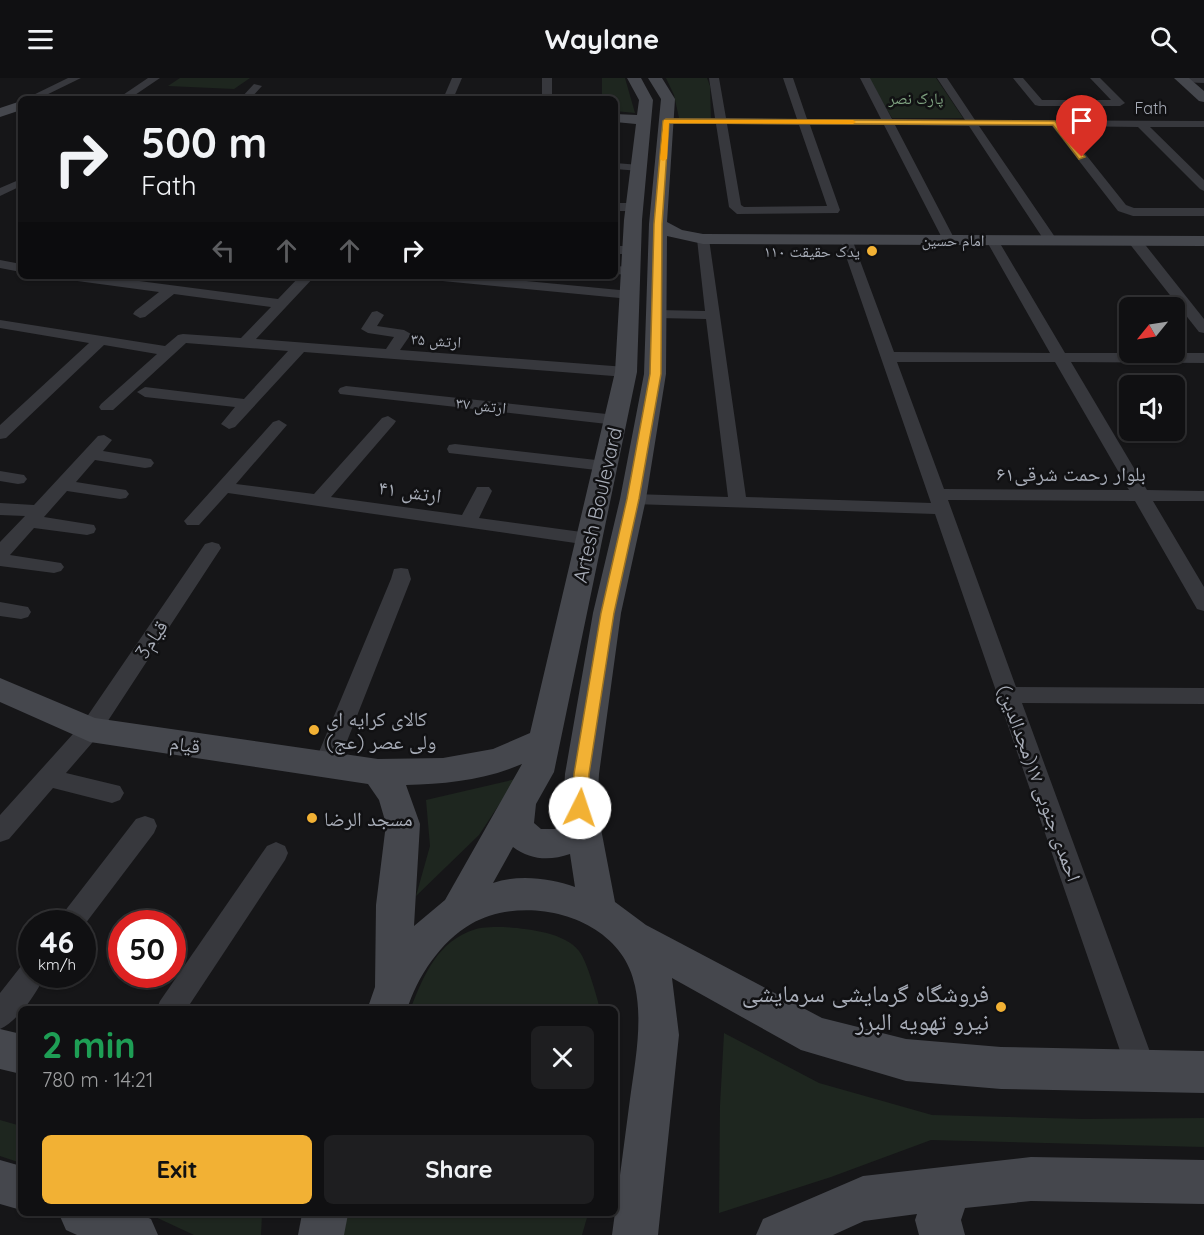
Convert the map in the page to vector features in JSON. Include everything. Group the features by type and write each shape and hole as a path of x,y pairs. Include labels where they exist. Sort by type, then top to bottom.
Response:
{"main road":[{"name":"Artesh Boulevard","path":"598,910 580,808 587,740 607,613 633,499 656,374 658,224 655,121 634,78"},
{"name":"Artesh Boulevard","path":"458,912 537,772 626,372 630,295 623,260 625,207 655,121 668,99 655,78"},
{"path":"1182,79 1204,98"},
{"path":"0,104 18,103"},
{"path":"0,113 18,105"},
{"path":"618,118 655,121"},
{"name":"امام حسین","path":"658,224 677,234 703,239 1204,241"},
{"path":"658,265 703,239"},
{"name":"قیام","path":"1,692 90,730 378,772 443,771 497,761 544,741"},
{"path":"378,772 395,796 403,824 395,905 391,999"},
{"path":"520,800 517,823 522,834 533,842 548,845 562,843 578,832 583,817"},
{"path":"391,999 420,944 458,912 503,896 553,895 598,910 633,937 815,1036 826,1039 906,1060 1001,1068 1204,1072"},
{"path":"633,937 655,984 659,1035 635,1235"},
{"path":"0,1049 18,1053"},
{"path":"784,1234 863,1199 950,1187 1031,1179 1204,1182"},
{"path":"0,1182 18,1187"},
{"path":"942,1235 938,1220 950,1187"},
{"path":"321,1235 325,1216"}],"street":[{"path":"38,96 76,78"},
{"path":"127,96 155,78"},
{"path":"449,96 457,78"},
{"path":"547,78 547,96"},
{"path":"714,78 735,207 741,211 834,210 788,78"},
{"path":"865,78 949,240"},
{"path":"943,78 1051,240"},
{"path":"1018,78 1039,103 1120,103 1095,78"},
{"path":"1182,79 1204,80"},
{"path":"248,96 257,86"},
{"name":"Fath","path":"655,121 1204,124"},
{"path":"1055,123 1122,208 1204,212"},
{"path":"1140,123 1204,187"},
{"path":"618,166 639,168"},
{"path":"0,177 18,180"},
{"path":"0,192 18,183"},
{"path":"703,239 738,502"},
{"name":"احمدی جنوبی ۱۷(مجدالدین)","path":"846,239 1142,1071"},
{"path":"992,240 1204,604"},
{"path":"1134,240 1204,330"},
{"path":"0,264 18,267"},
{"path":"195,294 208,279"},
{"path":"243,344 305,279"},
{"path":"463,279 630,295"},
{"path":"123,280 169,291 281,304"},
{"path":"140,314 169,291"},
{"path":"657,314 713,315"},
{"path":"377,315 368,329 404,334 390,354"},
{"path":"0,324 168,351"},
{"name":"ارتش ۳۵","path":"107,406 183,338 626,372"},
{"path":"0,434 101,340"},
{"path":"229,424 300,347"},
{"path":"888,357 1204,358"},
{"name":"ارتش ۳۷","path":"346,391 616,420"},
{"path":"145,392 248,404"},
{"path":"319,500 388,421"},
{"path":"193,521 279,425"},
{"path":"0,554 104,440"},
{"path":"455,449 605,466"},
{"path":"91,454 145,463"},
{"path":"0,476 18,479"},
{"path":"62,485 120,494"},
{"name":"ارتش ۴۱","path":"223,487 589,539"},
{"path":"468,522 483,491"},
{"name":"بلوار رحمت شرقی۶۱","path":"633,499 738,502 940,502 1204,496"},
{"path":"0,509 87,529"},
{"name":"قیام3","path":"0,832 90,730 212,548"},
{"path":"0,560 54,567"},
{"path":"326,764 401,579 401,574"},
{"path":"0,609 21,612"},
{"path":"1008,695 1204,696"},
{"path":"49,778 112,793"},
{"path":"81,910 146,826"},
{"path":"173,1006 276,853"},
{"path":"0,1015 21,988"}],"green space":[{"path":"180,78 250,78 234,89 168,86"},
{"path":"602,78 625,78 635,113 618,111 618,96 602,96"},
{"path":"666,78 707,78 710,86 711,119 679,118 674,95"},
{"name":"پارک نصر","path":"869,78 936,78 963,118 892,118"},
{"path":"516,779 479,835 416,896 430,846 426,800"},
{"path":"486,927 504,927 544,933 572,945 579,951 585,963 599,1006 412,1006 427,972 442,951 463,934"},
{"path":"724,1033 819,1083 932,1115 1084,1119 1204,1118 1204,1147 931,1140 831,1177 719,1213 720,1105"},
{"path":"0,1120 18,1125 18,1162 0,1156"},
{"path":"153,1216 262,1216 261,1235 194,1235"},
{"path":"343,1216 587,1216 582,1235 340,1235"}],"slow traffic":[{"path":"663,159 666,121 853,122"}],"place":[{"name":"یدک حقیقت ۱۱۰","path":"872,251"},
{"name":"کالای کرایه ای ولی عصر (عج)","path":"314,730"},
{"name":"مسجد الرضا","path":"312,818"},
{"name":"فروشگاه گرمایشی سرمایشی نیرو تهویه البرز","path":"1001,1007"}],"route":[{"path":"580,808 582,774 607,613 633,499 656,374 658,224 666,121 1055,123 1082,157"}]}
